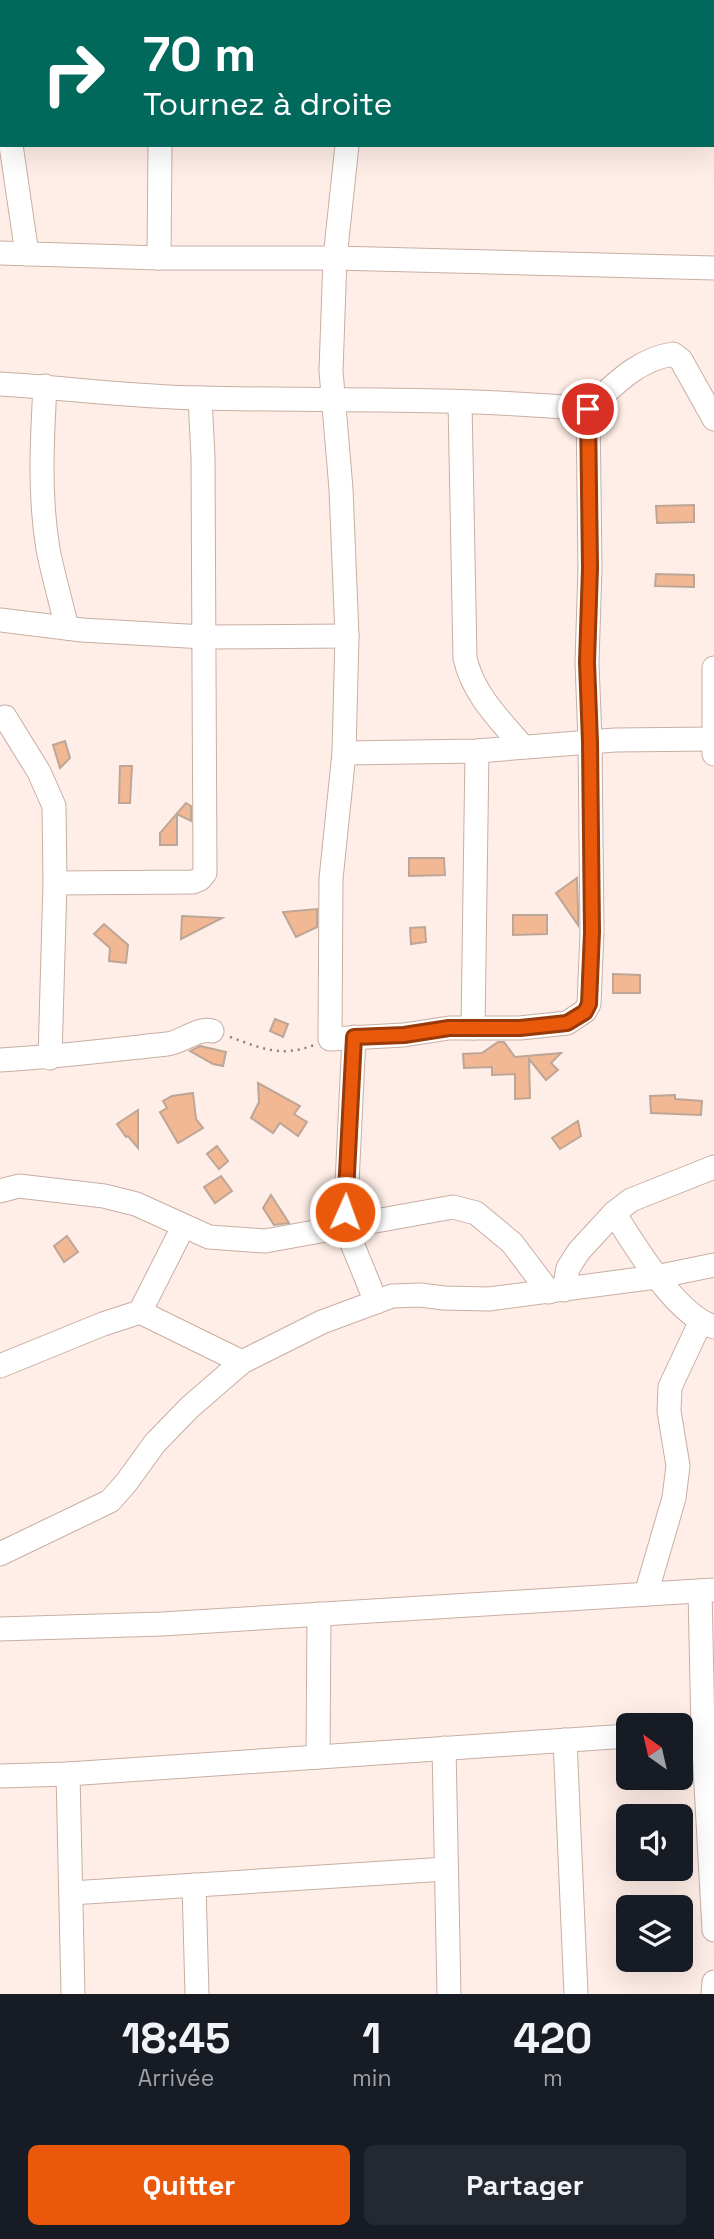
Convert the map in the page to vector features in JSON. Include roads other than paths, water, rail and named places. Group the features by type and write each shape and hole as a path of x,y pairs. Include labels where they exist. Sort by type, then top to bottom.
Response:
{"street":[{"path":"11,147 27,254"},
{"path":"159,258 160,147"},
{"path":"347,147 334,258 332,398 341,489 347,636 344,753 331,879 330,1039 404,1035 449,1028 520,1028 567,1023 585,1012 589,1004 592,932 587,662 590,568 588,409"},
{"path":"0,253 714,268"},
{"path":"0,384 200,398 332,398 588,409 642,363 655,356 673,354 681,360 714,419 714,430"},
{"path":"45,386 41,481 45,529 67,628"},
{"path":"55,883 193,883 205,873 202,690 203,457 200,398"},
{"path":"460,402 465,658 476,690 523,747"},
{"path":"0,620 67,628 204,637 347,636"},
{"path":"344,753 477,751 657,738 713,744 714,668"},
{"path":"5,717 39,772 54,806 55,883 50,1058"},
{"path":"473,1028 477,751"},
{"path":"0,1060 50,1058 179,1042 200,1030 212,1031"},
{"path":"354,1037 345,1226 376,1302"},
{"path":"556,1291 579,1251 614,1213 631,1200 714,1167"},
{"path":"0,1191 19,1186 104,1196 136,1204 209,1237 265,1241 453,1207 475,1213 512,1243 556,1291"},
{"path":"614,1213 656,1277 707,1325 670,1387 669,1411 678,1466 677,1477 674,1498 646,1594"},
{"path":"140,1312 183,1227"},
{"path":"0,1554 110,1501 155,1443 190,1407 242,1363 322,1322 392,1296 489,1299 656,1277 714,1265"},
{"path":"0,1366 103,1324 140,1312 242,1363"},
{"path":"0,1629 162,1624 707,1590 699,1731 714,1930"},
{"path":"318,1757 319,1614"},
{"path":"0,1776 68,1774 616,1737"},
{"path":"565,1740 576,1994"},
{"path":"444,1748 449,1994"},
{"path":"68,1774 73,1994"},
{"path":"71,1893 446,1869"},
{"path":"194,1885 197,1994"},
{"path":"713,1994 714,1983"}]}
